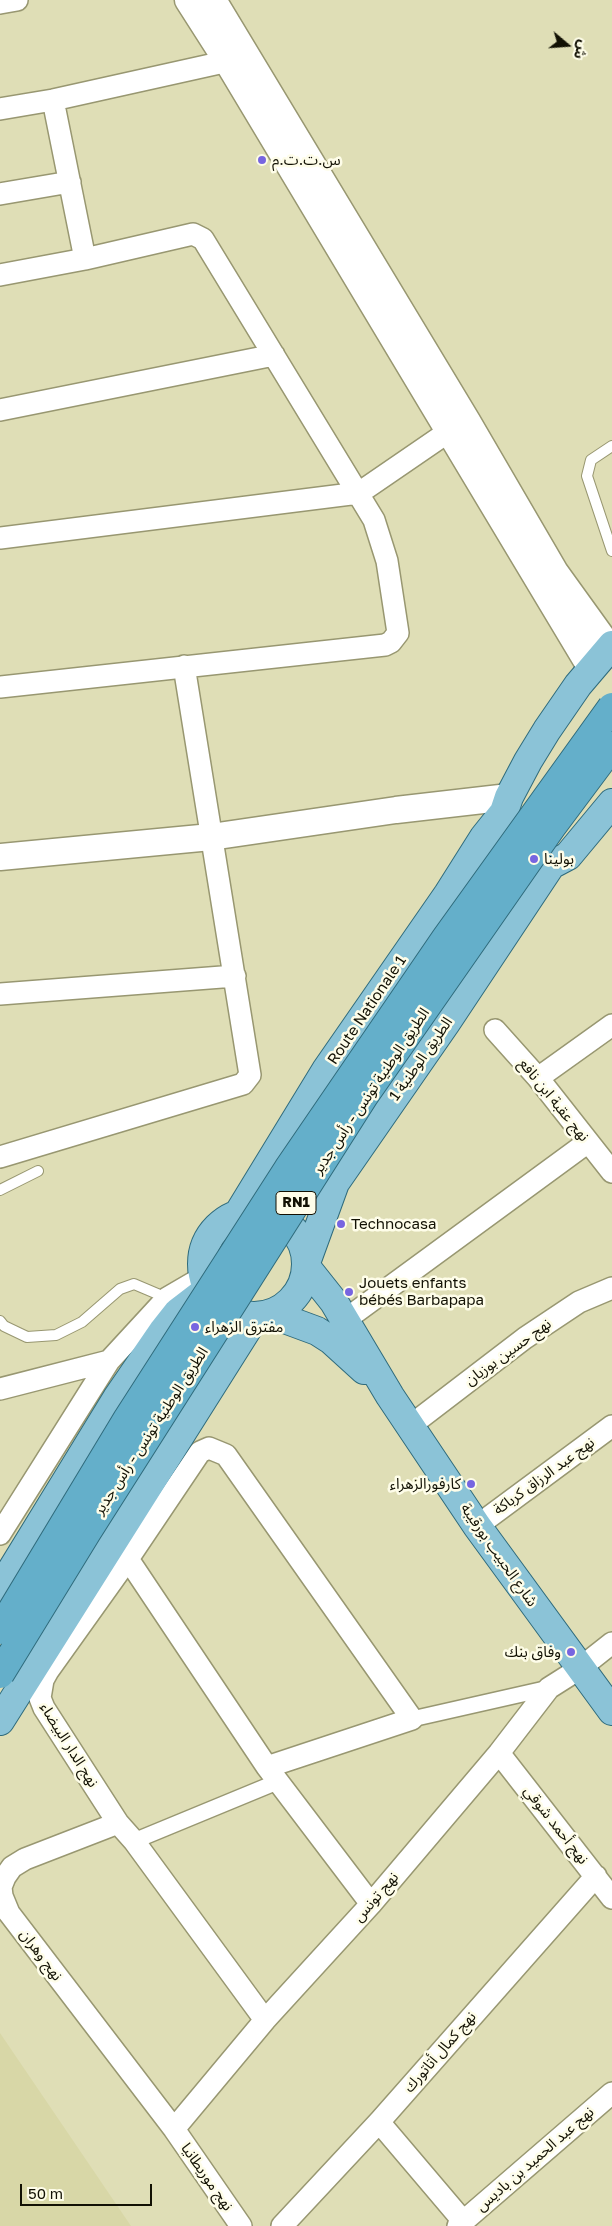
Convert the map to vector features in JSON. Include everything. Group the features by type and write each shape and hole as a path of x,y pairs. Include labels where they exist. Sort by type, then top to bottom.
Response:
{"highway":[{"name":"الطريق الوطنية تونس - رأس جدير","path":"0,1630 128,1418 288,1169 446,938 612,707"},
{"name":"الطريق الوطنية تونس - رأس جدير","path":"0,1674 87,1532 364,1096 554,825 612,746"}],"main road":[{"name":"Route Nationale 1","path":"238,1214 326,1070 507,805 547,730 591,668 611,646"},
{"path":"507,805 504,835 515,853 533,865 543,867 564,859 574,850 612,803"},
{"name":"الطريق الوطنية 1","path":"263,1315 284,1307 296,1296 303,1283 307,1264 335,1183 457,1008 551,865"},
{"name":"RN1","path":"206,1283 202,1264 203,1251 208,1238 226,1219 238,1214 257,1211 276,1215 292,1226 302,1242 307,1264"},
{"path":"307,1264 328,1294 390,1396"},
{"path":"0,1589 117,1398 163,1331 178,1312 206,1283 216,1300 227,1309 241,1315 263,1315 310,1327 331,1340 390,1396"},
{"path":"0,1720 263,1315"},
{"name":"شارع الحبيب بورقيبة","path":"390,1396 477,1526 579,1669 612,1711"}],"street":[{"path":"0,3 17,0"},
{"path":"188,0 237,59 467,421 555,572 611,646"},
{"path":"213,0 237,59 448,432 591,668"},
{"path":"0,109 53,100 237,59"},
{"path":"53,100 85,259"},
{"path":"0,194 70,182"},
{"path":"0,275 85,259 193,234 198,235 208,244 374,520 384,546 398,633 396,638 385,644 0,687"},
{"path":"0,410 274,355"},
{"path":"0,538 359,493 448,432"},
{"path":"0,1157 243,1084 248,1078 250,1070 184,666"},
{"path":"0,857 211,837 396,810 507,805"},
{"path":"0,994 235,976"},
{"path":"538,1078 612,1025"},
{"name":"نهج عقبة ابن نافع","path":"495,1030 538,1078 612,1172"},
{"path":"344,1320 588,1142"},
{"path":"0,1534 110,1361 168,1298 206,1283"},
{"name":"نهج حسين بوزيان","path":"410,1426 525,1338 579,1302 612,1288"},
{"path":"0,1389 110,1361"},
{"name":"نهج عبد الرزاق كرباكة","path":"477,1526 612,1426"},
{"name":"نهج الدار البيضاء","path":"265,2020 134,1841 118,1823 44,1708 40,1698 40,1689 48,1671 128,1559 200,1452 209,1448 226,1455 412,1720"},
{"path":"128,1559 272,1775 371,1904"},
{"name":"نهج تونس","path":"174,2128 265,2020 371,1904 500,1753 549,1688 579,1669 612,1643"},
{"path":"134,1841 272,1775 412,1720 549,1688"},
{"name":"نهج أحمد شوقي","path":"500,1753 612,1898"},
{"name":"نهج وهران","path":"118,1823 25,1859 12,1867 4,1877 1,1887 2,1896 9,1913 174,2128"},
{"name":"نهج كمال أتاتورك","path":"282,2226 379,2122 596,1876"},
{"name":"نهج عبد الحميد بن باديس","path":"460,2224 612,2093"},
{"path":"379,2122 460,2224"},
{"name":"نهج موريطانيا","path":"174,2128 241,2226"}],"lane":[{"path":"612,446 591,460 586,476 612,551"},
{"path":"0,1190 38,1171"},
{"path":"0,1321 4,1326 27,1337 56,1335 82,1322 120,1289 127,1286 134,1284 168,1298"}],"shaded area":[{"path":"0,2033 131,2226 0,2226"}],"place":[{"name":"س.ت.ت.م","path":"262,160"},
{"name":"بولينا","path":"534,859"},
{"name":"Technocasa","path":"341,1224"},
{"name":"Jouets enfants bébés Barbapapa","path":"349,1292"},
{"name":"مفترق الزهراء","path":"195,1327"},
{"name":"كارفورالزهراء","path":"471,1484"},
{"name":"وفاق بنك","path":"571,1652"}]}
